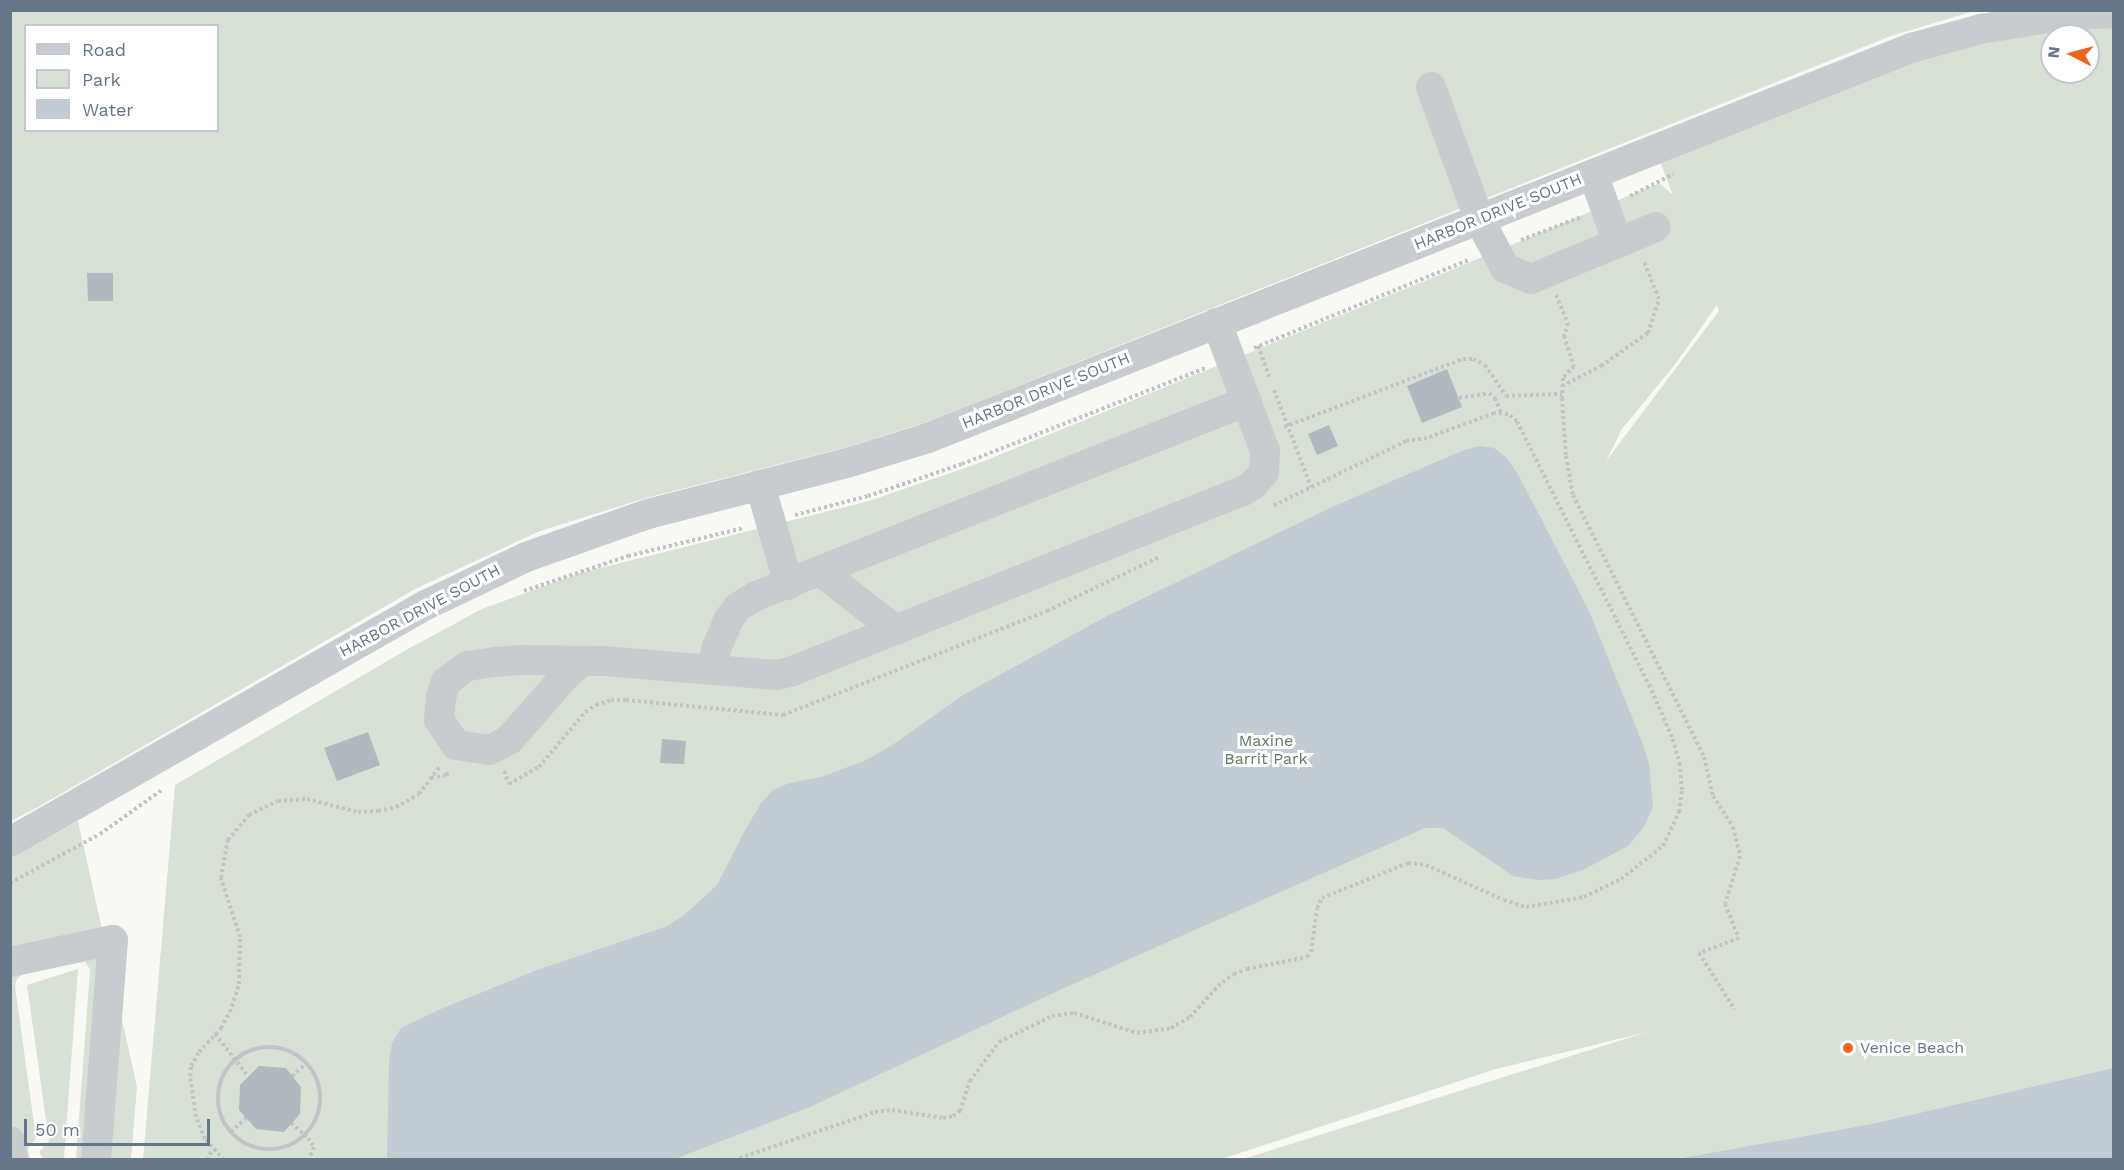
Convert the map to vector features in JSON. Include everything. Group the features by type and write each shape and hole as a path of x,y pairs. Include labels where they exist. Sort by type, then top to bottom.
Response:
{"street":[{"name":"HARBOR DRIVE SOUTH","path":"10,842 426,605 488,573 599,530 648,514 847,463 928,438 1911,48 1981,28 2060,16 2114,13"},
{"path":"1431,87 1479,219 1505,268 1520,277 1531,279 1636,235 1605,208 1593,174"},
{"path":"583,661 568,673 508,740 489,750 455,756 439,720 441,697 446,682 467,666 494,662 583,661 776,675 896,630 1241,492 1253,484 1264,472 1265,451 1216,323"},
{"path":"713,669 721,636 738,608 756,596 789,585 1247,400"},
{"path":"760,486 789,585"},
{"path":"821,572 896,630"},
{"path":"10,962 113,940 96,1160"},
{"path":"10,1141 13,1160"}],"path":[{"path":"522,592 628,556 868,496 962,464 1230,358 1495,249 1605,208 1677,172"},
{"path":"1562,386 1601,366 1648,333 1659,299 1636,235"},
{"path":"1547,272 1568,323 1563,336 1574,366 1563,378 1562,386 1566,456 1573,495 1704,757 1713,796 1733,827 1740,856 1725,904 1739,938 1699,953 1735,1010"},
{"path":"1258,346 1311,487"},
{"path":"1260,436 1463,359 1473,359 1485,365 1506,396 1562,394"},
{"path":"1459,398 1489,393 1495,398 1501,413"},
{"path":"734,1160 875,1112 892,1110 943,1118 953,1116 960,1111 970,1081 999,1042 1052,1016 1074,1013 1137,1033 1171,1028 1190,1017 1218,986 1234,974 1247,969 1307,957 1311,952 1317,908 1322,898 1408,863 1426,865 1504,900 1526,907 1584,897 1621,879 1647,862 1663,846 1679,812 1682,790 1680,765 1672,737 1650,687 1517,421 1508,414 1501,413 1479,417 1427,438 1406,441 1264,509"},
{"path":"502,768 509,784 526,776 539,767 585,712 611,700 783,715 1047,611 1168,552"},
{"path":"430,778 446,776 455,756"},
{"path":"224,1160 205,1139 196,1117 190,1076 191,1066 199,1052 230,1012 239,984 240,937 221,878 228,840 239,824 261,808 290,799 307,799 344,810 378,811 396,807 418,794 430,778 455,756"},
{"path":"10,883 100,834 168,785"},
{"path":"215,1034 237,1058 248,1076"},
{"path":"273,1046 298,1055 308,1064 319,1086 320,1099 318,1112 305,1135 294,1142 267,1149 242,1141 231,1132 219,1107 219,1094 224,1074 237,1058 248,1051 273,1046"},
{"path":"292,1076 308,1064"},
{"path":"231,1132 246,1118"},
{"path":"291,1124 305,1135 314,1147 309,1160"},
{"path":"207,1160 212,1149"}],"green space":[{"path":"11,11 1974,11 1891,36 933,420 847,447 646,498 540,531 417,588 11,821"},
{"name":"Maxine Barrit Park","path":"2113,26 2113,1068 1871,1124 1676,1159 1243,1159 1647,1032 1496,1069 1222,1159 143,1160 175,785 406,650 482,609 580,573 869,501 982,462 1659,183 1673,195 1660,162 1916,60 1951,50 2040,33 2040,84 2100,84 2100,27","holes":["1717,305 1719,311 1606,461 1622,429 1676,363"]},
{"path":"78,821 137,1087 131,1159 76,1159 90,970 85,961 23,974 17,979 15,986 36,1138 28,1149 30,1159 11,1160 11,857"},
{"path":"78,969 64,1159 43,1159 39,1152 49,1141 27,985"}],"water":[{"path":"1480,446 1494,448 1507,458 1519,476 1589,611 1643,744 1649,764 1653,806 1644,827 1628,846 1583,870 1555,879 1539,880 1513,876 1443,828 1425,828 1062,989 810,1107 675,1159 387,1159 389,1062 392,1043 401,1028 443,1008 537,970 665,927 683,916 717,885 761,803 773,790 789,783 821,777 864,761 891,746 963,695 1107,616 1332,507 1464,450"},
{"path":"2113,1068 2113,1159 1676,1159 1871,1124"}],"building":[{"path":"87,273 113,273 113,301 88,301"},
{"path":"1447,369 1462,407 1422,423 1407,386"},
{"path":"1329,425 1338,446 1317,455 1308,434"},
{"path":"368,732 380,765 337,781 324,748"},
{"path":"662,739 686,741 684,764 660,763"},
{"path":"259,1066 286,1068 301,1087 300,1114 284,1132 256,1129 239,1110 240,1085"}],"place":[{"name":"Venice Beach","path":"1848,1048"}]}
